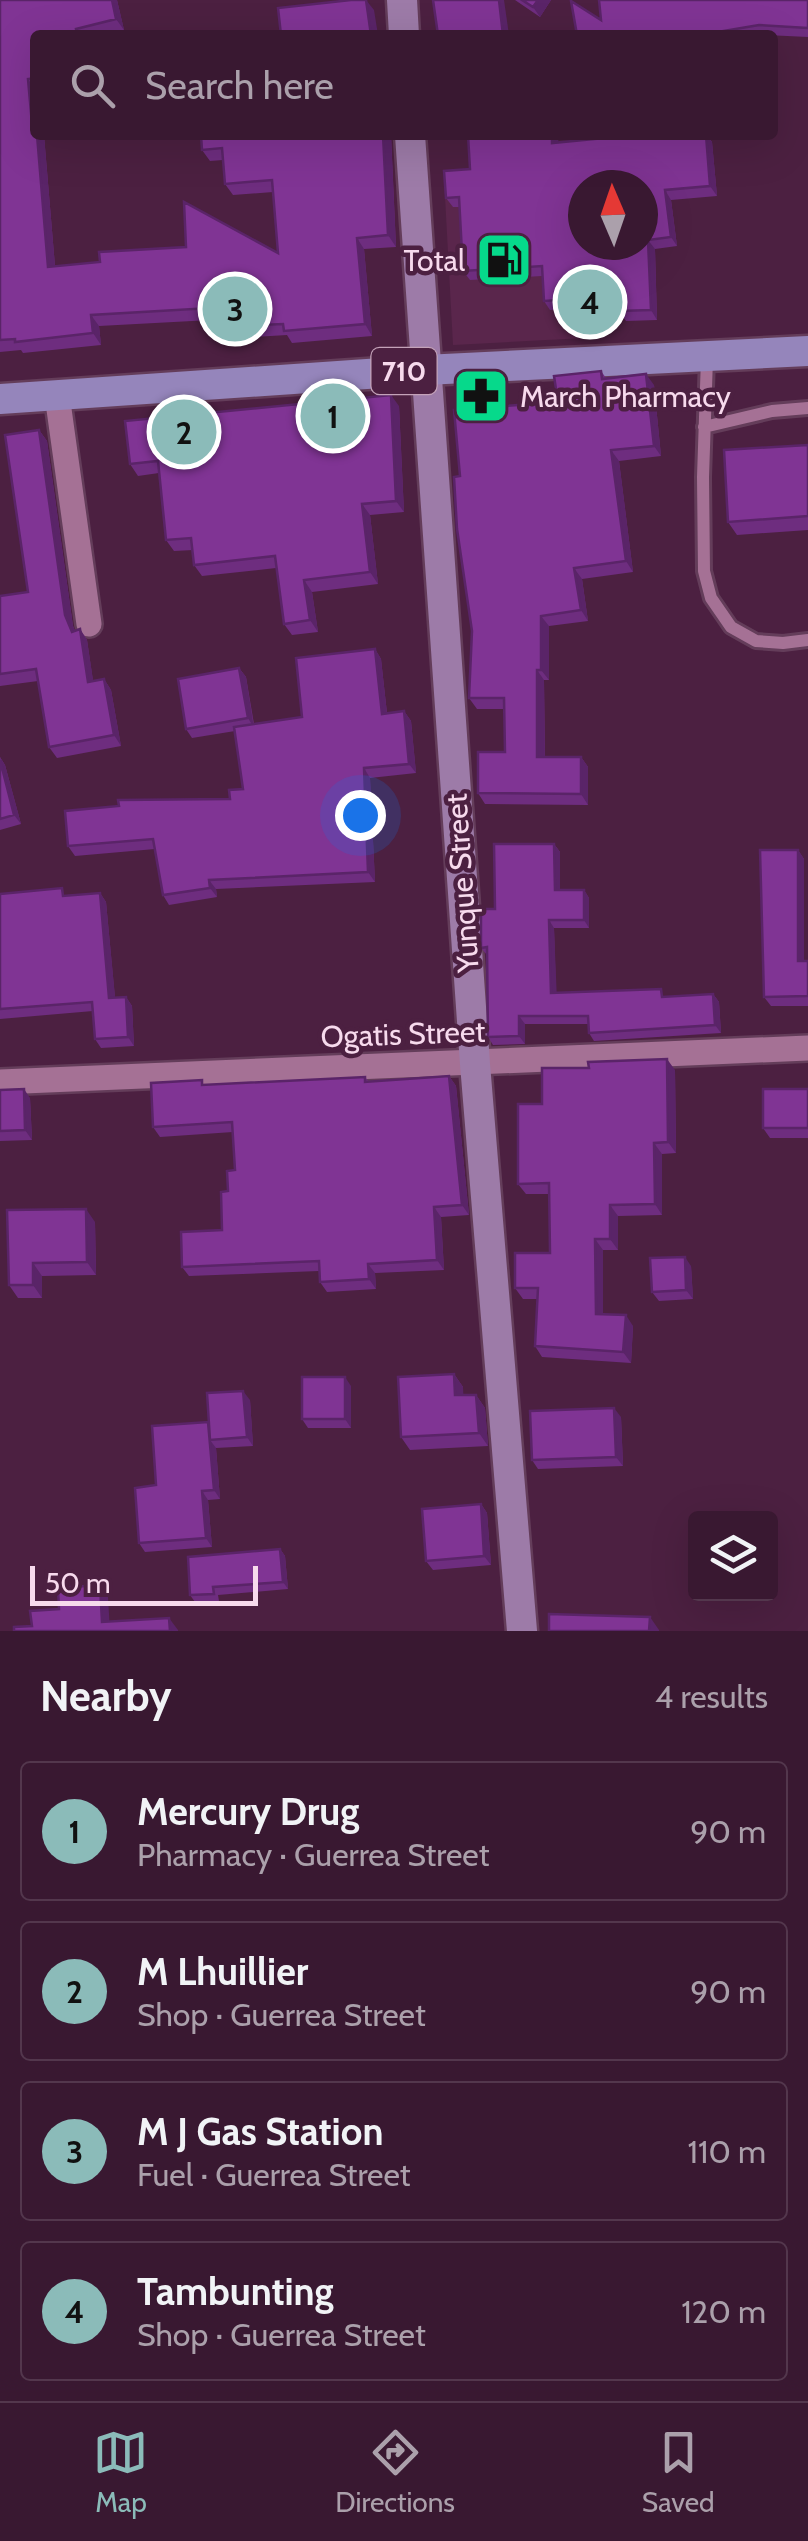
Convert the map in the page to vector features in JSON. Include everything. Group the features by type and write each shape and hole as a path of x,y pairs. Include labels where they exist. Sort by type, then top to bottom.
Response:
{"main road":[{"name":"710","path":"0,398 808,350"}],"street":[{"path":"402,0 404,30"},
{"name":"Yunque Street","path":"410,140 475,1064 522,1631"},
{"path":"57,395 89,624"},
{"name":"Ogatis Street","path":"0,1082 808,1048"}],"lane":[{"path":"707,356 704,571 711,598 732,627 756,641 808,640"},
{"path":"704,426 772,411 808,408"}],"shaded area":[{"path":"568,171 568,260 600,260 604,337 453,345 444,178"}],"building":[{"path":"0,0 112,0 116,19 76,30 30,30 30,140 37,140 48,267 100,262 99,252 186,247 184,202 278,253 272,180 225,184 222,148 202,150 201,140 383,140 388,235 357,238 365,324 284,331 283,324 211,327 210,308 91,315 93,333 15,342 0,340"},
{"path":"366,0 370,30 280,30 278,8"},
{"path":"433,0 499,0 502,30 437,30"},
{"path":"599,0 808,0 808,28 759,25 730,30 576,30 571,1 601,20"},
{"path":"468,140 552,143 706,140 710,186 665,190 671,237 658,239 658,170 568,170 568,260 649,260 651,310 619,311 619,296 544,301 542,266 463,271 459,197 446,198 444,171 470,169"},
{"path":"601,371 602,379 646,374 654,446 611,450 626,561 574,568 581,610 541,616 537,757 581,757 581,794 478,793 478,752 505,752 504,698 469,698 472,631 457,529 454,477 460,476 454,410 558,402 554,376"},
{"path":"391,395 396,501 362,504 370,572 304,580 310,620 284,624 275,556 194,565 191,538 166,540 158,461 130,464 125,421"},
{"path":"39,430 65,615 72,632 80,629 88,682 104,679 114,735 49,747 36,669 0,674 0,596 28,592 5,435"},
{"path":"808,445 808,516 728,522 724,450"},
{"path":"375,649 382,714 404,711 409,764 364,768 368,872 209,880 210,888 163,895 153,839 68,846 65,811 119,806 118,800 230,799 229,790 243,789 234,727 302,717 296,658"},
{"path":"239,668 248,718 186,729 178,679"},
{"path":"0,760 14,815 0,819"},
{"path":"494,844 554,844 555,890 584,890 584,920 549,920 551,993 661,989 662,997 713,994 715,1025 589,1033 588,1016 519,1016 519,1036 488,1037 487,947 481,948 481,909 495,909"},
{"path":"760,850 798,850 798,961 808,961 808,996 764,997"},
{"path":"62,888 63,896 100,893 109,998 126,997 128,1037 95,1039 92,1002 0,1009 0,894"},
{"path":"667,1059 668,1142 654,1143 655,1204 610,1205 610,1239 595,1239 596,1314 626,1315 623,1352 535,1346 538,1288 515,1288 515,1253 550,1253 549,1183 518,1184 518,1104 542,1104 542,1068 589,1068 588,1062"},
{"path":"449,1076 462,1205 434,1207 437,1260 368,1264 369,1279 320,1282 319,1261 182,1267 181,1232 222,1230 221,1192 228,1191 227,1171 235,1170 232,1122 153,1127 151,1083 202,1080 202,1085 365,1077 365,1082"},
{"path":"24,1089 25,1130 0,1131 0,1090"},
{"path":"763,1089 808,1089 808,1128 763,1128"},
{"path":"86,1209 87,1262 33,1263 33,1285 9,1285 7,1210"},
{"path":"685,1257 686,1290 652,1292 650,1258"},
{"path":"454,1374 455,1395 476,1395 479,1433 401,1437 398,1377"},
{"path":"302,1377 345,1377 345,1419 302,1419"},
{"path":"243,1391 247,1437 210,1440 207,1393"},
{"path":"614,1408 616,1457 532,1460 530,1411"},
{"path":"208,1422 214,1490 202,1491 206,1538 139,1543 135,1488 156,1485 152,1426"},
{"path":"481,1504 484,1556 426,1561 422,1509"},
{"path":"280,1549 283,1582 213,1587 214,1594 190,1595 188,1557"},
{"path":"100,1585 102,1622 169,1618 170,1631 14,1631 14,1627 32,1626 30,1611 59,1609 58,1588"},
{"path":"549,1614 650,1617 649,1631 549,1631"}],"place":[{"name":"Total","path":"504,260"},
{"name":"Tambunting","path":"590,302"},
{"name":"M J Gas Station","path":"235,309"},
{"name":"March Pharmacy","path":"481,396"},
{"name":"Mercury Drug","path":"333,416"},
{"name":"M Lhuillier","path":"184,432"}]}
